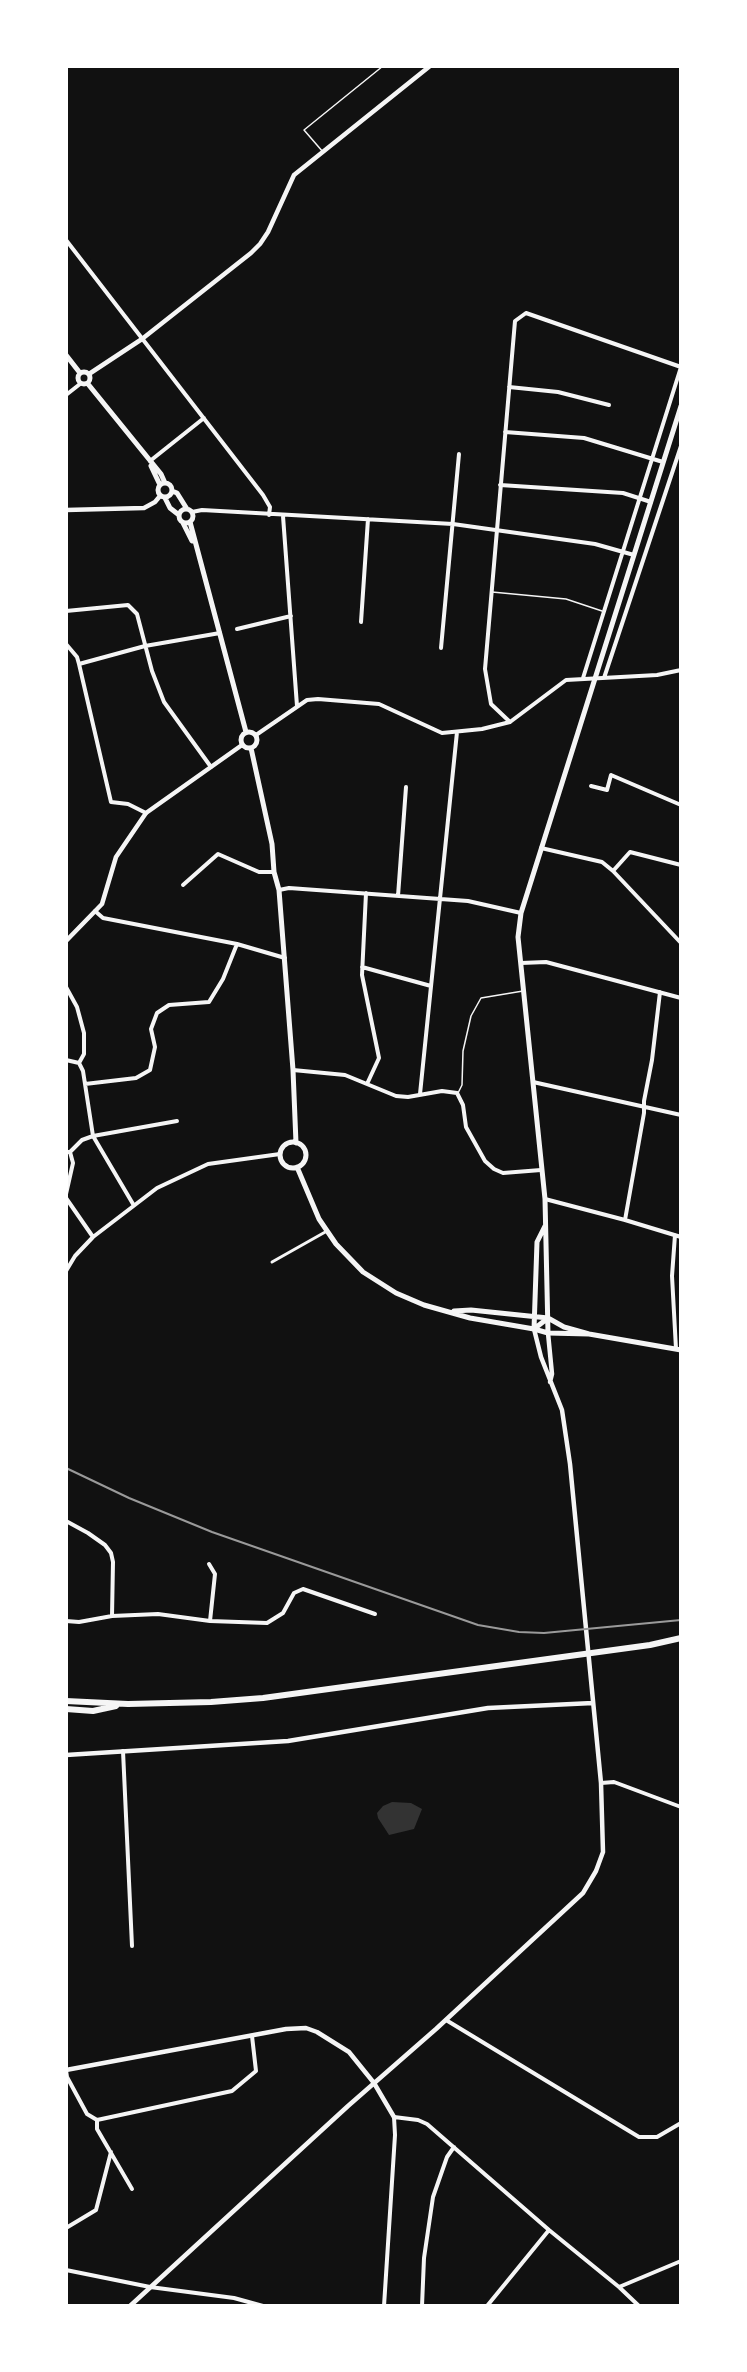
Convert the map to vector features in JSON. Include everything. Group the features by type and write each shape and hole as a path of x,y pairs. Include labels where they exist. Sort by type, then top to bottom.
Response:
{"main road":[{"path":"66,355 80,373 89,374 88,384"},
{"path":"80,373 77,379 80,384 88,384"},
{"path":"88,384 165,478 158,489 170,508 186,523 220,633 246,732"},
{"path":"548,1333 545,1199 518,937 521,913 663,462 678,423 681,406"},
{"path":"163,484 171,486 193,517 186,523"},
{"path":"163,497 169,496 172,490"},
{"path":"179,515 181,511 189,511"},
{"path":"246,732 256,735 257,743 251,748 242,745 241,737 246,732"},
{"path":"251,748 272,844 274,872 279,890 286,958 296,1143"},
{"path":"296,1143 303,1148 305,1157 297,1167 290,1168 283,1164 280,1154 285,1145 296,1143"},
{"path":"297,1167 304,1188 327,1231 363,1272 396,1293 424,1305 452,1311 470,1318 548,1333 589,1334"},
{"path":"534,1329 537,1242 546,1225"},
{"path":"452,1311 471,1310 548,1318 564,1327 589,1334 679,1350"},
{"path":"534,1329 548,1318"},
{"path":"66,1701 128,1704 263,1698 650,1645 681,1638"},
{"path":"66,1709 93,1711 128,1704"}],"street":[{"path":"89,374 142,339 260,244 294,175 430,66"},
{"path":"66,240 263,495 270,507 269,515"},
{"path":"510,722 491,704 485,669 515,321 526,313 681,367 583,679"},
{"path":"66,395 80,384"},
{"path":"509,387 558,392 609,405"},
{"path":"149,461 204,418"},
{"path":"505,432 584,438 663,462"},
{"path":"604,678 681,446"},
{"path":"441,648 459,454"},
{"path":"500,485 623,493 651,501"},
{"path":"66,510 144,508 163,497"},
{"path":"189,511 368,519 497,528 595,544 634,555"},
{"path":"283,516 297,706"},
{"path":"361,622 368,519"},
{"path":"66,611 128,605 137,614 152,671 164,702 211,767"},
{"path":"237,629 291,616"},
{"path":"79,664 145,645 220,633"},
{"path":"66,644 68,650 77,657 79,664 111,802 128,804 146,813"},
{"path":"256,735 307,700 318,699 379,704 442,733 482,729 510,722 566,680 657,675 681,670"},
{"path":"420,1094 457,732"},
{"path":"66,941 102,904 116,857 146,813 242,745"},
{"path":"591,786 607,790 611,776 681,805"},
{"path":"398,896 406,787"},
{"path":"541,848 602,862 681,943"},
{"path":"613,871 630,852 681,865"},
{"path":"183,885 218,854 259,872 274,872"},
{"path":"279,890 289,888 468,901 521,913"},
{"path":"366,893 362,967 380,1058 367,1084"},
{"path":"95,911 103,918 237,944 286,958"},
{"path":"85,1084 136,1078 150,1070 155,1047 151,1029 158,1013 169,1005 209,1002 223,979 237,944"},
{"path":"521,963 546,962 681,998"},
{"path":"362,967 431,986"},
{"path":"66,987 77,1007 84,1033 84,1054 79,1063"},
{"path":"626,1220 660,992"},
{"path":"66,1060 79,1063"},
{"path":"79,1063 83,1071 93,1136 133,1204"},
{"path":"293,1070 345,1075 396,1096 408,1097 442,1091 458,1094 463,1105 466,1127 485,1161 503,1173 541,1170"},
{"path":"533,1082 681,1115"},
{"path":"93,1237 66,1196 73,1163 68,1152 82,1140 93,1136 177,1121"},
{"path":"66,1271 75,1256 93,1237 133,1204 157,1188 208,1164 280,1154"},
{"path":"545,1199 681,1237"},
{"path":"272,1262 327,1231"},
{"path":"675,1235 672,1276 679,1350"},
{"path":"130,2306 583,1893 596,1871 603,1852 601,1783 570,1464 562,1410 550,1382 534,1329"},
{"path":"548,1333 552,1374 550,1382"},
{"path":"66,1521 105,1545 111,1553 113,1562 112,1616"},
{"path":"209,1564 214,1574 210,1621"},
{"path":"66,1621 80,1622 112,1616 158,1614 210,1621 267,1623 283,1613 294,1593 303,1589 375,1614"},
{"path":"66,1755 288,1741 505,1706 593,1704"},
{"path":"123,1750 132,1946"},
{"path":"601,1783 610,1781 681,1807"},
{"path":"446,2020 639,2137 657,2137 681,2123"},
{"path":"252,2036 256,2071 232,2091 97,2120 87,2114 67,2077 66,2070 224,2042 252,2036 296,2028 317,2032 349,2052 374,2083 394,2117 395,2134 384,2306"},
{"path":"394,2117 418,2120 427,2124 639,2306"},
{"path":"97,2120 98,2129 132,2189"},
{"path":"423,2306 424,2258 433,2198 447,2157 454,2147"},
{"path":"66,2228 96,2210 111,2152"},
{"path":"487,2306 549,2230"},
{"path":"619,2287 680,2259"},
{"path":"66,2270 150,2287 234,2298 263,2306"},
{"path":"233,2306 234,2298"}],"lane":[{"path":"323,152 304,130 383,66"},
{"path":"491,592 566,599 604,611"},
{"path":"458,1094 462,1085 463,1051 471,1016 481,998 524,990"}],"shaded area":[{"path":"392,1802 411,1803 422,1809 414,1829 389,1835 377,1813 383,1806"}],"railway":[{"path":"66,1468 129,1498 212,1532 478,1625 519,1632 544,1633 681,1620"}]}
